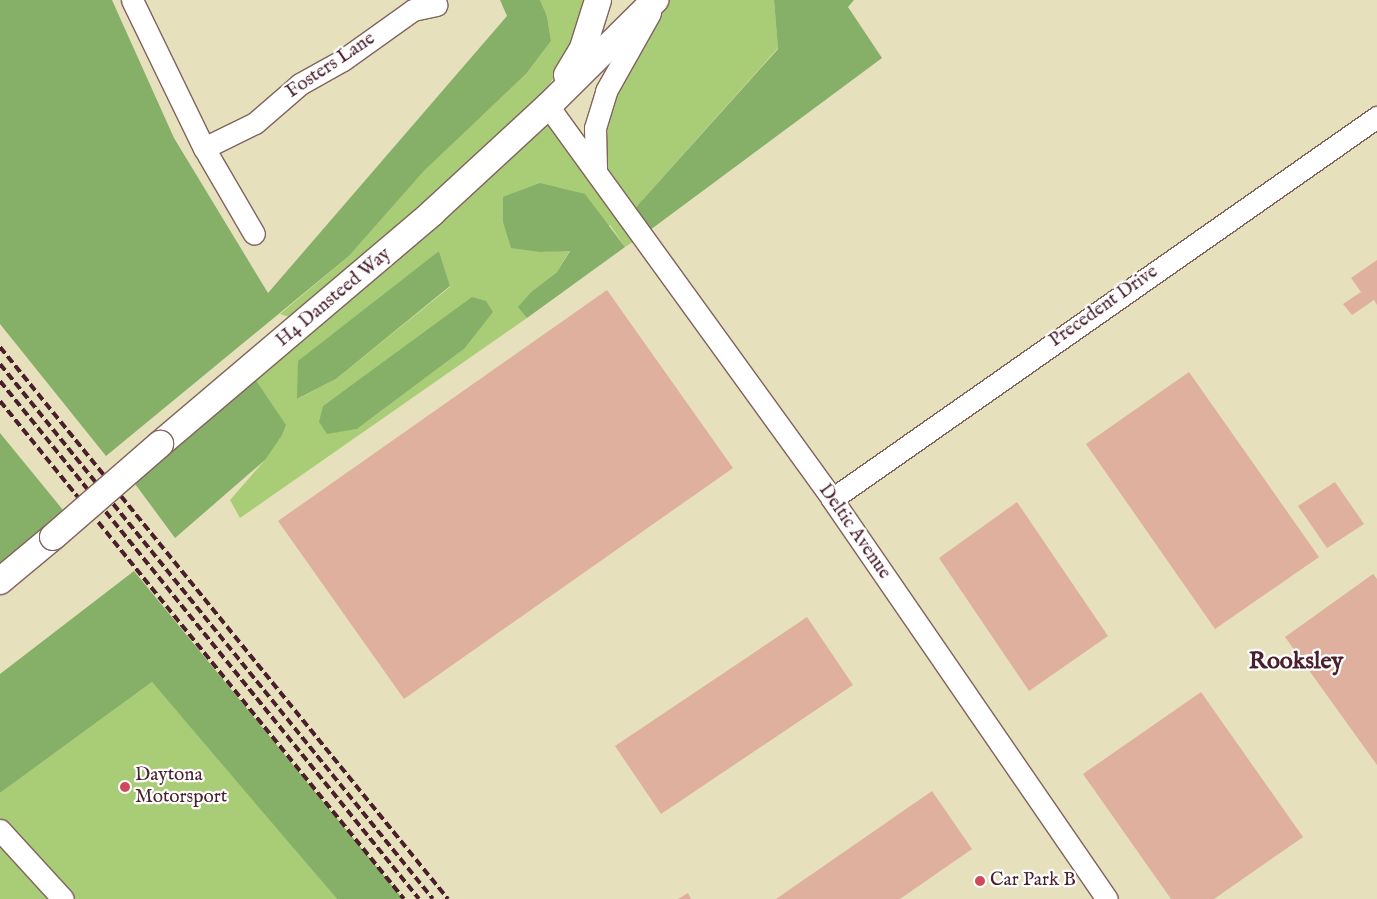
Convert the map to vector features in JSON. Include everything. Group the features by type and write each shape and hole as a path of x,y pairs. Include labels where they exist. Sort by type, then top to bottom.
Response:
{"street":[{"path":"132,0 204,148 254,234"},
{"path":"548,106 583,48 598,0"},
{"path":"596,169 595,128 606,91 656,0"},
{"name":"H4 Dansteed Way","path":"0,581 432,214 548,106 656,0"},
{"name":"Fosters Lane","path":"204,148 255,122 300,84 343,60 413,10 436,5"},
{"name":"Deltic Avenue","path":"548,106 596,169 832,499 1107,899"},
{"name":"Precedent Drive","path":"832,499 1377,117"},
{"path":"0,830 63,899"}],"green space":[{"path":"0,0 112,0 174,138 268,293 507,16 500,0 540,0 547,16 551,41 526,74 424,171 349,256 106,456 0,324"},
{"path":"540,0 593,0 581,38 548,86 531,105 396,228 289,317 280,314 349,256 424,171 526,74 551,41 547,16"},
{"path":"657,0 774,0 778,48 628,216 642,236 625,247 610,225 540,252 570,250 557,272 531,292 519,307 527,318 240,518 230,500 265,460 249,370 548,106 596,168 595,128","holes":["439,251 450,287 336,379 298,399 390,292","464,349 357,429 327,433 323,406 382,364"]},
{"path":"774,0 854,0 848,7 882,58 642,236 628,216 778,49"},
{"path":"540,183 585,194 625,247 527,318 518,307 531,292 557,272 570,251 540,252 511,248 503,222 503,197"},
{"path":"439,251 450,286 336,379 297,399 298,361"},
{"path":"472,297 486,301 493,312 464,349 357,429 327,434 319,422 323,406"},
{"path":"249,370 286,425 282,435 265,460 175,538 127,473"},
{"path":"0,433 63,510 0,573"},
{"path":"134,571 403,899 337,899 152,682 0,793 0,674"},
{"name":"Daytona Motorsport","path":"152,682 337,899 0,899 0,793"}],"building":[{"path":"1377,260 1377,305 1374,300 1352,315 1343,304 1361,292 1351,278"},
{"path":"607,290 733,468 404,699 278,521"},
{"path":"1189,372 1319,557 1215,629 1086,444"},
{"path":"1335,482 1364,524 1327,548 1298,506"},
{"path":"1017,502 1108,636 1029,691 939,558"},
{"path":"1373,574 1377,579 1377,765 1285,637"},
{"path":"807,617 853,685 661,814 615,746"},
{"path":"1201,692 1303,837 1214,899 1171,899 1083,774"},
{"path":"932,791 972,849 900,899 776,899"},
{"path":"688,893 691,899 678,899"}],"railway":[{"path":"0,347 448,899"},
{"path":"0,364 433,899"},
{"path":"0,381 419,899"},
{"path":"0,401 404,899"}],"place":[{"name":"Daytona Motorsport","path":"125,787"},
{"name":"Car Park B","path":"980,881"}],"district":[{"name":"Rooksley","path":"1296,662"}]}
